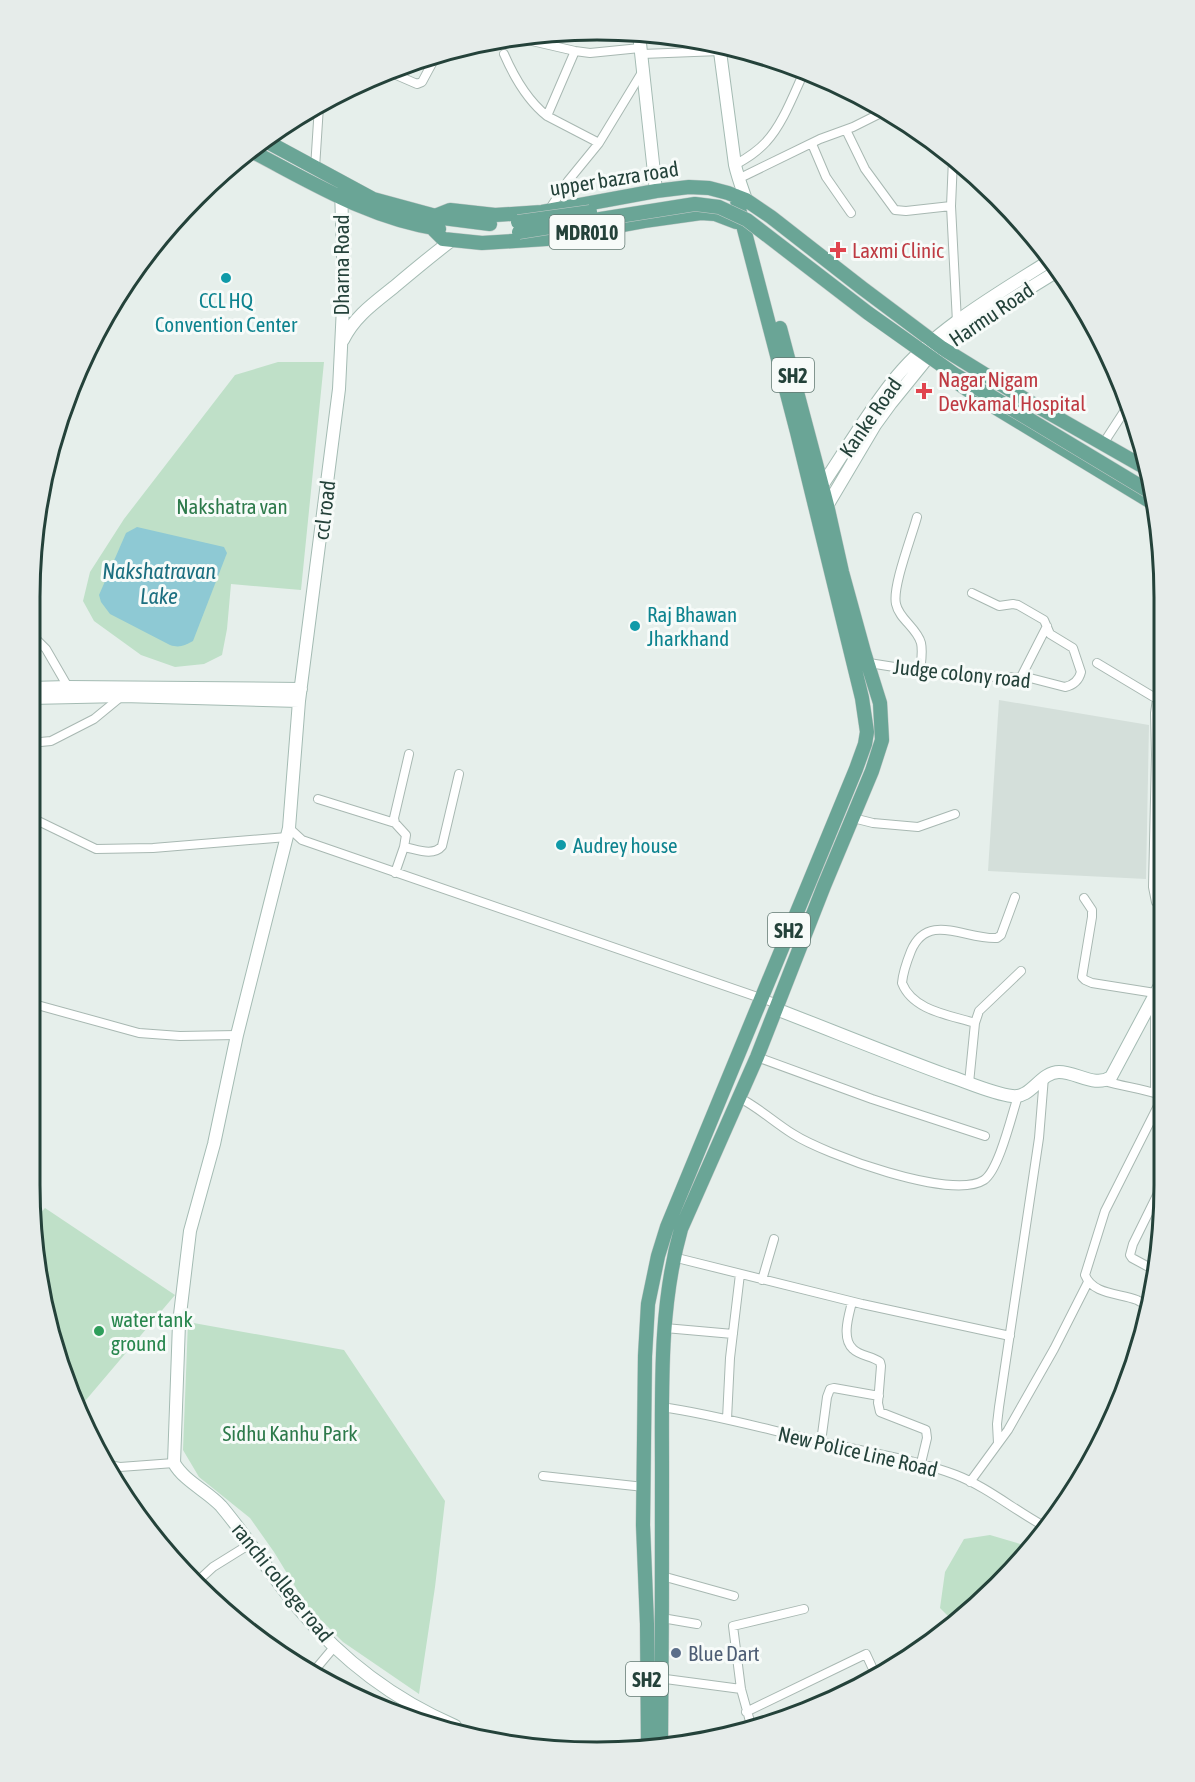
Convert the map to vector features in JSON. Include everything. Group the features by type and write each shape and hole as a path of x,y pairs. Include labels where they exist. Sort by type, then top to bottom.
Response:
{"main road":[{"path":"273,145 373,199 433,222"},
{"path":"259,155 341,199 369,211 433,222 457,221 518,227 695,204 728,209 758,227 868,313 954,374 1144,488"},
{"name":"upper bazra road","path":"433,222 450,210 495,215 549,211 656,191 701,187 719,190 740,189 771,217 937,345 1138,464"},
{"path":"740,189 749,229"},
{"path":"518,227 695,195 722,199 736,204 756,215 868,302 958,367 1141,477"},
{"name":"MDR010","path":"433,222 443,239 482,243 546,239 644,221 708,213 725,216 749,229 921,358"},
{"name":"SH2","path":"661,1738 662,1407 668,1290 674,1257 681,1229 757,1057 872,771 882,740 880,703 842,572 822,486 749,229"},
{"name":"SH2","path":"648,1739 643,1525 646,1338 648,1304 658,1256 681,1192 856,769 867,732 862,698 749,229"},
{"path":"921,358 978,397 1146,499"}],"street":[{"path":"640,42 656,191"},
{"path":"543,44 590,53 694,49"},
{"path":"547,116 575,51"},
{"path":"504,54 514,75 534,105 547,116 599,143"},
{"path":"720,54 740,189 812,144 876,115"},
{"path":"400,77 417,84 422,82 431,66"},
{"path":"549,211 568,181 599,143 644,69"},
{"path":"735,165 754,154 767,141 801,79"},
{"path":"315,168 319,115"},
{"path":"846,130 865,169 895,210 951,206"},
{"path":"812,144 826,177 851,213"},
{"path":"953,169 951,206 957,322"},
{"name":"Dharna Road","path":"340,347 344,286 342,182"},
{"name":"ccl road","path":"174,1463 179,1323 190,1231 214,1144 237,1035 288,832 300,695 339,389 340,347 348,330 362,312 452,240"},
{"name":"Harmu Road","path":"937,345 957,322 1044,265"},
{"name":"Harmu Road","path":"937,345 1051,275"},
{"name":"Kanke Road","path":"814,498 897,376 937,345"},
{"name":"Kanke Road","path":"819,520 875,425 921,358"},
{"path":"1103,444 1123,413"},
{"path":"917,517 898,581 895,600 898,610 920,642 920,672"},
{"name":"Judge colony road","path":"868,663 962,676 1021,677 1065,687 1071,686 1080,676 1080,666 1073,648 1050,634 1044,620 1018,605 999,606 972,593"},
{"path":"1021,677 1047,626"},
{"path":"40,643 46,649 67,692"},
{"path":"1097,663 1154,693"},
{"path":"40,689 123,696 300,695"},
{"path":"40,696 67,692 300,695"},
{"path":"40,742 51,741 94,718 123,696"},
{"path":"394,823 409,754"},
{"path":"404,847 432,852 438,851 442,846 459,774"},
{"path":"318,799 394,823 406,835 395,873"},
{"path":"853,818 873,824 918,827 955,814"},
{"path":"40,822 96,849 153,848 288,832 302,840 395,873 761,999 969,1083 1011,1096 1027,1092 1044,1077 1059,1072 1154,1093"},
{"path":"1154,842 1154,891"},
{"path":"975,1023 941,1013 916,1002 908,995 902,983 905,967 917,940 927,931 963,932 997,938 1015,897"},
{"path":"1084,898 1090,905 1092,917 1082,976 1092,984 1154,993"},
{"path":"969,1083 975,1023 982,1007 1021,971"},
{"path":"1105,1081 1111,1077 1154,995"},
{"path":"40,1006 139,1033 180,1036 237,1035"},
{"path":"757,1057 872,1099 985,1136"},
{"path":"998,1443 997,1424 1040,1138 1044,1077"},
{"path":"740,1098 759,1108 792,1133 850,1160 936,1184 965,1186 985,1179 994,1167 1018,1096"},
{"path":"1142,1303 1100,1289 1088,1282 1085,1270 1105,1211 1154,1110"},
{"path":"1148,1267 1130,1255 1132,1244 1154,1202"},
{"path":"762,1280 774,1239"},
{"path":"674,1257 852,1302 1010,1336"},
{"path":"727,1419 730,1358 740,1274"},
{"path":"970,1482 1008,1430 1054,1349 1088,1282"},
{"path":"852,1302 847,1325 849,1343 852,1349 880,1362 878,1408 880,1412 926,1430 927,1438 921,1463"},
{"path":"665,1328 733,1334"},
{"path":"820,1442 830,1389 879,1396"},
{"name":"New Police Line Road","path":"662,1407 727,1419 820,1442 921,1463 990,1491 1039,1523"},
{"path":"117,1467 174,1463"},
{"name":"ranchi college road","path":"174,1463 219,1504 298,1608 335,1646 379,1683 442,1720"},
{"path":"543,1476 644,1487"},
{"path":"203,1577 213,1567 250,1544"},
{"path":"662,1576 734,1596"},
{"path":"749,1721 741,1689 733,1626 804,1610"},
{"path":"662,1618 697,1624"},
{"path":"318,1666 335,1646"},
{"path":"746,1712 866,1654 873,1668"},
{"path":"647,1677 741,1689"}],"shaded area":[{"path":"999,700 1149,725 1146,879 988,871"}],"green space":[{"name":"Nakshatra van","path":"278,362 324,362 301,590 231,584 222,655 204,664 175,667 141,655 94,621 83,601 90,572 124,519 235,375"},
{"name":"water tank ground","path":"45,1208 175,1295 85,1402 59,1329 45,1257 42,1212"},
{"name":"Sidhu Kanhu Park","path":"188,1322 344,1350 445,1501 419,1694 343,1642 307,1606 250,1518 199,1477 183,1450"},
{"path":"990,1535 1022,1545 991,1578 949,1617 940,1608 945,1572 964,1539"}],"water":[{"name":"Nakshatravan Lake","path":"137,527 224,547 227,553 193,641 187,644 170,645 110,614 101,602 99,595 126,533"}],"place":[{"name":"Laxmi Clinic","path":"838,250"},
{"name":"CCL HQ Convention Center","path":"226,278"},
{"name":"Nagar Nigam Devkamal Hospital","path":"924,391"},
{"name":"Raj Bhawan Jharkhand","path":"635,626"},
{"name":"Audrey house","path":"561,845"},
{"name":"water tank ground","path":"99,1331"},
{"name":"Blue Dart","path":"676,1653"}]}
